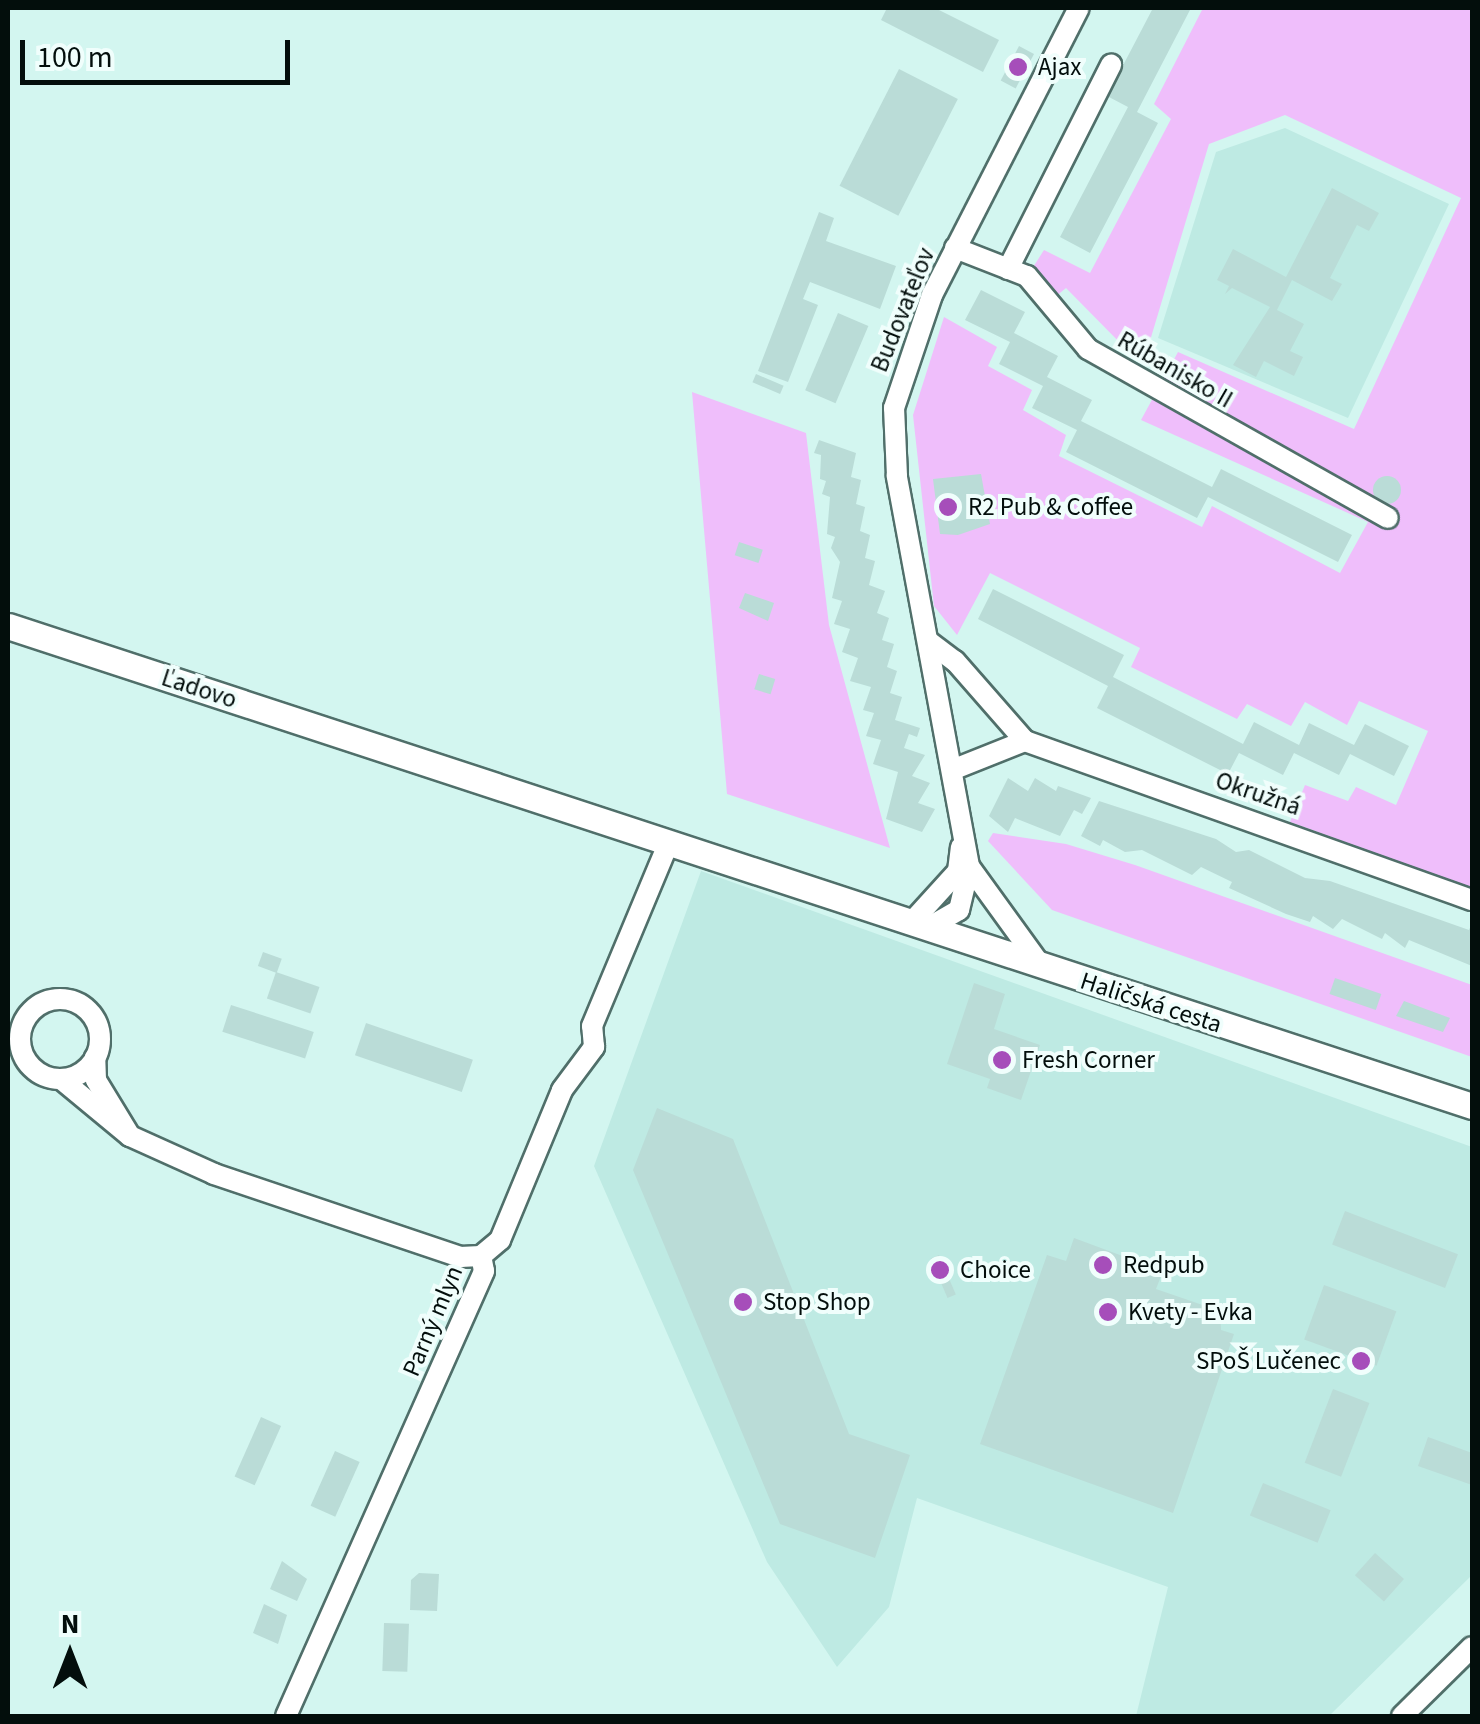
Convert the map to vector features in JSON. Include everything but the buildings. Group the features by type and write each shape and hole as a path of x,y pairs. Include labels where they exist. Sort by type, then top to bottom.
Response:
{"main road":[{"name":"Ľadovo","path":"8,626 668,844"},
{"name":"Haličská cesta","path":"668,844 1472,1106"}],"street":[{"name":"Budovateľov","path":"1042,967 970,866 897,476 894,408 915,334 1078,8"},
{"path":"1008,269 1111,65"},
{"name":"Rúbanisko II","path":"955,248 1027,276 1088,349 1388,518"},
{"name":"Okružná","path":"928,641 955,661 1025,741 1472,900"},
{"path":"952,770 1025,741"},
{"name":"Budovateľov","path":"918,926 958,870 962,835"},
{"name":"Parný mlyn","path":"286,1716 484,1271 481,1256 500,1240 562,1090 594,1048 592,1026 668,844"},
{"path":"918,926 959,910 970,866"},
{"path":"38,1072 13,1044 39,1004 68,999 97,1024 96,1080 130,1136"},
{"path":"61,1080 79,1075 96,1057"},
{"path":"8,1075 38,1072 61,1080 130,1136 214,1174 448,1253 481,1256"},
{"path":"1402,1716 1472,1647"}],"shaded area":[{"path":"1203,8 1472,8 1472,888 1290,822 1305,785 1348,801 1356,787 1396,805 1428,731 1359,701 1347,725 1305,702 1291,726 1247,704 1237,719 1131,667 1140,648 990,573 957,635 934,606 913,415 944,317 997,347 988,366 1032,390 1023,410 1066,435 1059,456 1202,527 1212,506 1340,573 1368,522 1141,420 1178,352 1354,429 1461,198 1285,115 1209,144 1149,344 1132,355 1066,288 1055,297 1030,272 1044,250 1090,273 1171,119 1154,104"},
{"path":"1285,128 1449,204 1348,418 1158,338 1216,152"},
{"path":"692,392 806,433 829,625 890,848 727,794"},
{"path":"993,833 1066,844 1135,865 1472,985 1472,1057 1052,910 988,841"},
{"path":"701,871 1472,1147 1472,1575 1329,1716 1136,1716 1168,1587 917,1498 889,1607 837,1667 767,1562 594,1166"}],"place":[{"name":"Ajax","path":"1018,67"},
{"name":"R2 Pub & Coffee","path":"948,507"},
{"name":"Fresh Corner","path":"1002,1060"},
{"name":"Redpub","path":"1103,1265"},
{"name":"Choice","path":"940,1270"},
{"name":"Stop Shop","path":"743,1302"},
{"name":"Kvety - Evka","path":"1108,1312"},
{"name":"SPoŠ Lučenec","path":"1361,1361"}]}
